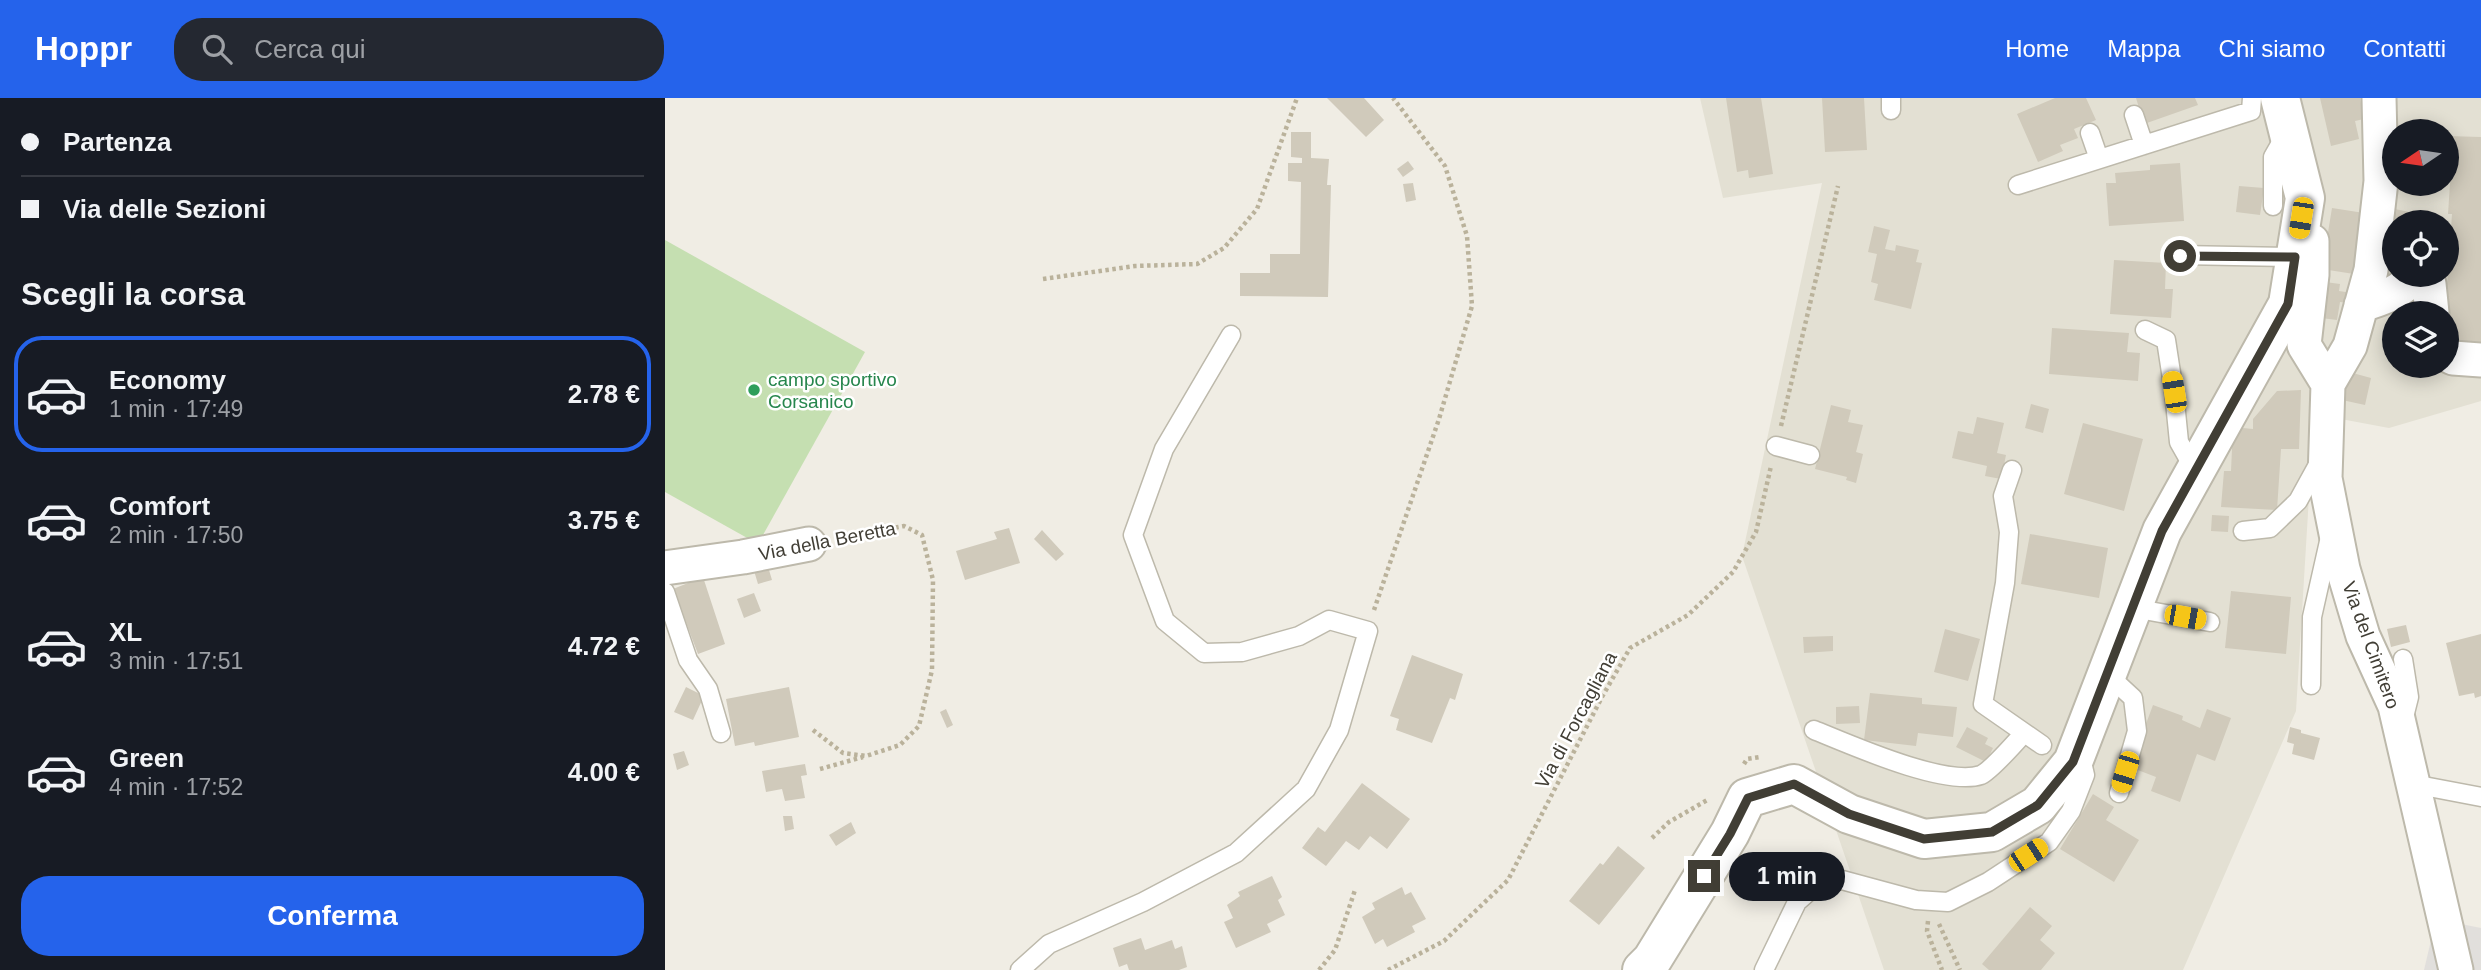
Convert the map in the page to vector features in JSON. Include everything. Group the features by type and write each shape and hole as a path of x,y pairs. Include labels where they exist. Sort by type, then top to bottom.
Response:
{"street":[{"path":"2289,202 2312,216 2312,275 2304,345 2328,384 2350,346 2371,270 2381,181 2378,98"},
{"path":"1642,970 1652,960 1723,845 1748,798 1794,784 1849,814 1924,839 1992,832 2038,805 2073,762 2060,747 2107,674 2162,531 2288,304 2295,257 2284,114"},
{"path":"2361,305 2406,287 2416,275 2431,291"},
{"path":"2459,358 2481,360"},
{"name":"Via del Cimitero","path":"2328,384 2325,478 2343,569 2363,636 2395,706 2456,970"},
{"name":"Via della Beretta","path":"665,568 809,544"}],"lane":[{"path":"2018,185 2251,111 2252,98"},
{"path":"2134,114 2144,145"},
{"path":"2090,133 2099,159"},
{"path":"2180,256 2295,257"},
{"path":"2145,331 2166,340 2179,442 2196,471"},
{"path":"1020,970 1049,944 1143,902 1236,853 1306,789 1339,730 1368,631 1329,620 1299,636 1242,652 1204,653 1165,621 1133,535 1164,449 1231,335"},
{"path":"1776,446 1810,455"},
{"path":"2243,531 2270,528 2298,501 2326,449"},
{"path":"1763,970 1797,902 1815,886 1842,880 1916,900 1948,902 1988,882 2049,842 2071,811 2085,775 2060,747 2024,733 1983,704 2005,583 2009,532 2003,496 2012,470"},
{"path":"2311,685 2312,617 2334,525"},
{"path":"665,592 688,660 708,689 721,733"},
{"path":"2133,608 2210,622"},
{"path":"2401,732 2409,697 2403,659"},
{"path":"2107,674 2133,698 2137,731 2119,793"},
{"path":"1814,730 1901,765 1957,776 1982,774 2024,733"},
{"path":"2413,784 2481,797"}],"path":[{"path":"1043,279 1135,266 1197,264 1224,248 1257,209 1297,98"},
{"path":"1368,631 1385,572 1440,419 1472,306 1467,236 1445,166 1393,98"},
{"name":"Via di Forcagliana","path":"1388,970 1444,940 1508,880 1630,648 1688,615 1733,572 1756,532 1838,186"},
{"name":"Via della Beretta","path":"809,544 904,526 922,535 933,580 932,670 919,726 900,745 820,769"},
{"path":"813,730 843,753 866,756"},
{"path":"1319,970 1335,950 1355,890"},
{"path":"1929,901 1927,931 1942,970"},
{"path":"1929,901 1960,970"}],"shaded area":[{"path":"1700,98 2481,98 2481,401 2389,428 2314,414 2296,711 2183,970 1884,970 1742,556 1822,183 1723,198"},
{"path":"2436,919 2481,928 2481,970 2424,970"}],"green space":[{"name":"campo sportivo Corsanico","path":"665,240 865,352 758,544 665,492"}],"building":[{"path":"1327,98 1364,98 1384,120 1366,137"},
{"path":"1726,98 1761,98 1773,174 1749,178 1748,170 1737,172"},
{"path":"1822,98 1864,98 1867,150 1825,152"},
{"path":"2055,98 2086,98 2096,120 2074,129 2078,138 2060,145 2063,151 2038,162 2017,114"},
{"path":"2136,98 2195,98 2198,105 2144,124"},
{"path":"2320,98 2360,98 2364,119 2355,121 2359,139 2331,146"},
{"path":"1291,132 1311,132 1311,158 1329,159 1327,185 1331,185 1328,297 1240,296 1240,273 1270,273 1270,254 1300,254 1301,182 1288,181 1288,163 1302,163 1302,158 1291,157"},
{"path":"2459,136 2481,137 2481,345 2459,343 2459,301 2446,301 2447,287 2459,287 2459,210 2448,210 2449,196 2459,196"},
{"path":"1408,161 1414,169 1403,177 1397,169"},
{"path":"2180,163 2184,221 2109,226 2106,183 2116,183 2115,173 2150,170 2150,165"},
{"path":"1413,183 1416,200 1406,202 1403,184"},
{"path":"2239,186 2264,188 2260,215 2236,212"},
{"path":"2332,208 2364,213 2354,274 2322,269"},
{"path":"2382,223 2382,251 2377,250"},
{"path":"1874,226 1890,230 1885,249 1895,251 1896,245 1919,250 1916,262 1922,263 1911,309 1874,300 1878,284 1871,282 1877,254 1868,252"},
{"path":"2114,260 2166,263 2165,289 2173,289 2171,318 2110,314"},
{"path":"2318,281 2340,284 2339,291 2352,293 2350,303 2340,302 2337,320 2313,317"},
{"path":"2052,328 2129,333 2127,352 2140,353 2138,381 2049,374"},
{"path":"2349,372 2371,378 2365,405 2342,400"},
{"path":"2301,390 2299,449 2281,449 2277,510 2221,507 2224,471 2231,471 2233,427 2253,429 2253,419 2277,391"},
{"path":"2031,404 2049,409 2043,433 2025,428"},
{"path":"1831,405 1851,410 1848,422 1863,425 1856,452 1863,454 1856,483 1846,480 1847,477 1815,469"},
{"path":"1977,417 2004,423 1997,453 2006,455 2001,479 1985,476 1987,466 1952,458 1958,431 1973,434"},
{"path":"2083,423 2143,439 2124,511 2064,494"},
{"path":"2212,515 2229,516 2228,532 2211,531"},
{"path":"1009,528 1020,563 965,580 956,551 997,539 994,532"},
{"path":"1042,530 1064,554 1056,561 1034,539"},
{"path":"2030,534 2108,548 2099,598 2021,584"},
{"path":"766,560 772,580 758,584 752,564"},
{"path":"703,577 725,644 698,654 673,589"},
{"path":"2231,591 2291,597 2286,654 2225,648"},
{"path":"754,593 761,611 744,618 737,599"},
{"path":"2406,625 2410,642 2391,647 2387,629"},
{"path":"1945,629 1980,639 1968,681 1934,672"},
{"path":"2481,634 2481,696 2475,698 2474,693 2459,696 2446,643"},
{"path":"1833,636 1833,651 1804,653 1803,637"},
{"path":"1412,655 1463,674 1455,700 1450,698 1432,743 1396,730 1399,719 1390,716"},
{"path":"686,687 704,696 693,720 674,712"},
{"path":"789,687 799,737 755,746 754,742 735,746 726,699"},
{"path":"1870,693 1922,698 1922,704 1957,707 1953,737 1918,733 1916,746 1864,740"},
{"path":"2153,705 2183,716 2182,720 2200,728 2207,709 2231,718 2215,761 2197,754 2180,802 2151,791 2156,777 2130,767"},
{"path":"1859,706 1860,723 1836,724 1836,707"},
{"path":"946,709 953,725 947,728 940,712"},
{"path":"1967,727 1988,738 1985,744 1993,748 1986,762 1956,747"},
{"path":"2290,727 2320,738 2314,760 2292,754 2294,744 2287,742"},
{"path":"684,751 689,765 677,770 673,754"},
{"path":"805,764 807,775 801,776 805,798 785,801 782,789 766,792 762,771"},
{"path":"1362,783 1410,819 1387,849 1370,836 1359,850 1346,841 1326,866 1302,848 1318,827 1325,832"},
{"path":"2093,794 2114,807 2106,820 2139,840 2114,882 2060,849"},
{"path":"783,816 792,816 794,829 785,831"},
{"path":"851,822 856,833 836,846 829,835"},
{"path":"1618,846 1645,868 1599,925 1569,901 1600,863 1603,865"},
{"path":"1272,876 1282,897 1278,900 1285,915 1267,924 1271,932 1236,948 1224,922 1233,918 1227,905 1240,896 1238,892"},
{"path":"1402,887 1405,895 1411,892 1426,919 1412,926 1415,932 1387,947 1383,939 1375,944 1362,917 1375,909 1372,903"},
{"path":"2030,907 2052,926 2040,940 2055,953 2041,970 1989,970 1982,964"},
{"path":"1141,938 1145,950 1172,940 1175,949 1182,946 1187,967 1179,970 1129,970 1127,964 1119,967 1113,948"}],"place":[{"name":"campo sportivo Corsanico","path":"754,390"}],"route":[{"path":"1704,876 1748,798 1794,784 1849,814 1924,839 1992,832 2038,805 2073,762 2162,531 2288,304 2295,257 2180,256"}]}
